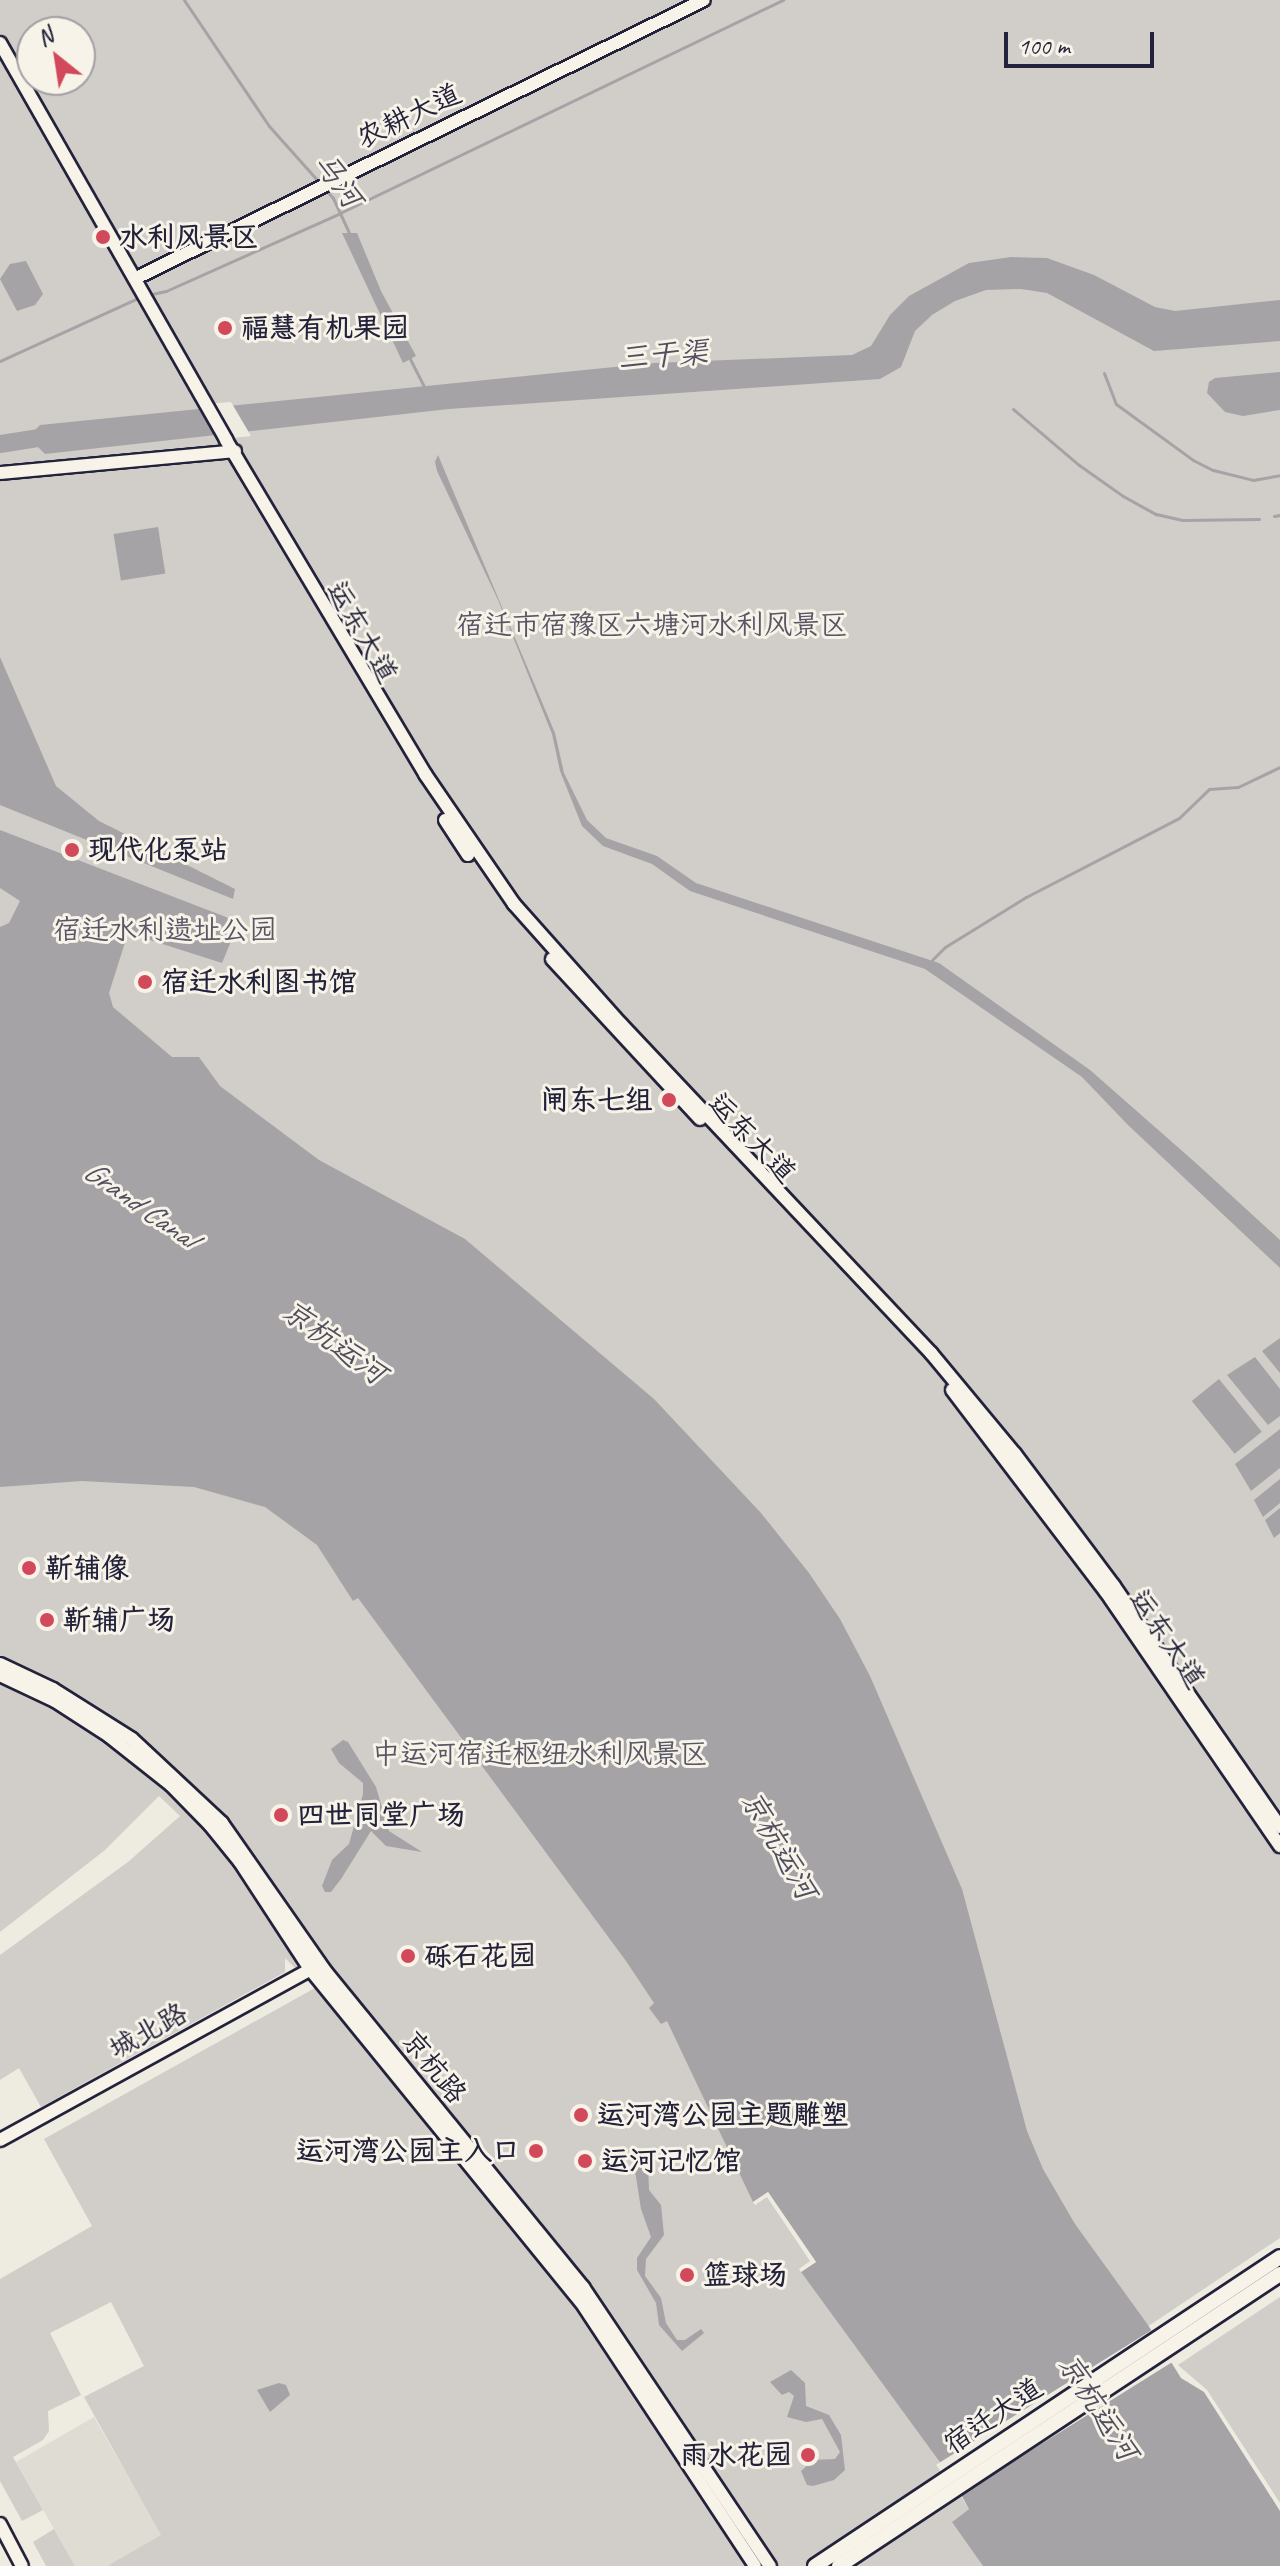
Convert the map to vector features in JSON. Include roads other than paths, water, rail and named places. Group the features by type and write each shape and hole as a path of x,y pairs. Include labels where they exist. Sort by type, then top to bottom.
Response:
{"main road":[{"name":"农耕大道","path":"136,278 704,0"},
{"name":"运东大道","path":"0,43 414,770 457,839 511,913 619,1035 860,1283 926,1357 1106,1592 1280,1846"},
{"name":"运东大道","path":"230,447 425,774 514,904 621,1024 854,1267 1015,1454 1114,1586 1280,1827"},
{"path":"0,473 230,447"},
{"name":"京杭路","path":"0,1664 65,1696 156,1758 231,1835 315,1967 583,2287 770,2566"},
{"name":"京杭路","path":"0,1675 55,1701 109,1736 171,1785 240,1862 315,1967 581,2302 755,2566"},
{"name":"城北路","path":"0,2140 315,1967"},
{"name":"宿迁大道","path":"815,2566 1280,2257"},
{"name":"宿迁大道","path":"839,2566 1280,2274"},
{"path":"0,2524 22,2566"}],"water":[{"path":"342,233 357,233 381,291 416,356 403,363"},
{"path":"1011,257 1047,258 1094,275 1155,307 1175,311 1280,300 1280,341 1154,351 1047,293 1021,289 986,290 955,301 932,315 915,331 901,367 880,379 449,409 45,454 34,443 21,444 20,435 32,433 40,425 654,363 852,355 871,346 890,315 909,296 969,263"},
{"path":"26,261 43,294 35,305 17,311 0,279 10,264"},
{"path":"1280,372 1280,410 1243,416 1225,412 1207,393 1209,382 1215,378"},
{"path":"438,455 555,733 564,773 587,820 606,838 657,856 696,883 939,963 1090,1070 1197,1164 1280,1240 1280,1268 1128,1125 1082,1077 925,969 690,891 652,864 603,846 582,826 560,771 552,734 499,602 437,471 435,462"},
{"path":"158,527 165,573 121,580 114,534"},
{"path":"0,657 56,786 99,821 235,889 233,899 0,805"},
{"name":"中运河宿迁枢纽水利风景区","path":"0,830 239,922 222,963 128,933 109,993 113,1007 172,1057 199,1057 220,1086 319,1160 465,1239 654,1399 761,1513 809,1573 840,1619 870,1676 962,1889 1027,2131 1043,2169 1075,2224 1148,2325 1181,2378 1204,2392 1280,2511 1280,2566 983,2566 952,2522 969,2509 953,2480 801,2272 816,2262 768,2192 753,2202 667,2021 661,2024 649,2008 654,2003 626,1961 358,1598 353,1601 317,1545 265,1507 194,1487 82,1481 0,1487 0,927 9,923 20,901 0,888"},
{"path":"1280,1338 1280,1373 1262,1351"},
{"path":"1255,1357 1280,1389 1280,1416 1268,1425 1227,1375"},
{"path":"1219,1379 1262,1432 1235,1454 1192,1401"},
{"path":"1280,1429 1280,1468 1251,1491 1235,1464"},
{"path":"1280,1479 1280,1503 1263,1517 1254,1500"},
{"path":"1280,1508 1280,1533 1274,1538 1265,1520"},
{"path":"343,1740 348,1742 376,1787 389,1831 422,1852 386,1846 371,1831 341,1879 331,1892 325,1892 322,1886 332,1860 349,1844 363,1794 363,1783 339,1763 331,1749"},
{"path":"638,2148 645,2153 648,2163 649,2190 661,2205 664,2235 646,2259 645,2276 661,2298 666,2323 677,2340 685,2340 701,2329 704,2333 682,2351 659,2325 656,2303 637,2270 637,2258 651,2237 641,2209 633,2158 634,2150"},
{"path":"791,2370 805,2383 806,2406 829,2415 841,2435 845,2470 834,2480 807,2485 801,2471 813,2460 835,2459 840,2452 822,2419 806,2422 787,2417 794,2396 789,2392 782,2395 770,2382"},
{"path":"279,2383 286,2385 290,2395 270,2412 257,2390"}],"waterway":[{"name":"马河","path":"184,0 269,126 320,183"},
{"path":"152,294 166,291 340,213 783,0"},
{"name":"马河","path":"325,189 333,198 350,235"},
{"path":"0,361 138,298"},
{"name":"马河","path":"409,357 425,389"},
{"path":"1104,373 1116,404 1193,460 1213,470 1253,480 1280,475"},
{"path":"1013,409 1079,465 1123,496 1156,514 1182,520 1259,519"},
{"name":"三干渠","path":"0,444 45,437"},
{"path":"1274,516 1280,515"},
{"path":"932,960 945,947 1026,897 1179,818 1209,789 1238,787 1280,767"}],"place":[{"name":"水利风景区","path":"103,237"},
{"name":"福慧有机果园","path":"225,328"},
{"name":"现代化泵站","path":"72,850"},
{"name":"宿迁水利图书馆","path":"145,982"},
{"name":"闸东七组","path":"669,1100"},
{"name":"靳辅像","path":"29,1568"},
{"name":"靳辅广场","path":"47,1620"},
{"name":"四世同堂广场","path":"281,1815"},
{"name":"砾石花园","path":"408,1956"},
{"name":"运河湾公园主题雕塑","path":"581,2115"},
{"name":"运河湾公园主入口","path":"536,2151"},
{"name":"运河记忆馆","path":"585,2161"},
{"name":"篮球场","path":"687,2275"},
{"name":"雨水花园","path":"808,2455"}],"park label":[{"name":"宿迁市宿豫区六塘河水利风景区","path":"652,625"},
{"name":"宿迁水利遗址公园","path":"165,930"}],"water label":[{"name":"Grand Canal","path":"140,1204"},
{"name":"京杭运河","path":"334,1342"},
{"name":"京杭运河","path":"779,1845"},
{"name":"京杭运河","path":"1098,2407"}]}
